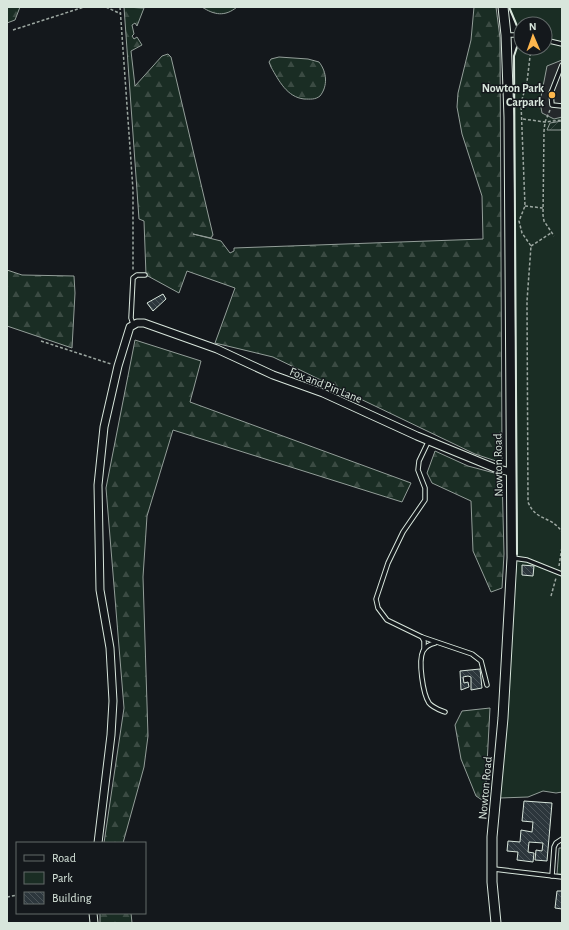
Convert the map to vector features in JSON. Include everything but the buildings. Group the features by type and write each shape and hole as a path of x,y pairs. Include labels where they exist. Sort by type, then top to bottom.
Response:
{"street":[{"name":"Nowton Road","path":"496,923 492,869 492,837 503,718 512,558 510,472 509,118 506,35 503,7"},
{"name":"Fox and Pin Lane","path":"133,324 144,323 217,349 273,376 323,393 495,468 510,472"},
{"path":"98,842 111,735 113,701 110,648 100,590 98,485 104,426 119,363 130,327 133,324"}],"lane":[{"path":"506,35 513,35"},
{"path":"562,65 551,93 552,105 562,106"},
{"path":"133,324 131,318 133,278 137,275 145,275"},
{"path":"429,440 419,461 418,470 425,488 425,500 403,532 386,570 376,599 378,608 387,620 422,637 472,654 481,661 487,686"},
{"path":"512,558 527,560 562,574"},
{"path":"422,637 424,640 424,650 421,660 426,695 430,704 445,712"},
{"path":"424,650 436,642"},
{"path":"552,876 554,847 556,843 562,839"},
{"path":"492,869 562,877"}],"path":[{"path":"13,30 84,7"},
{"path":"106,7 121,14"},
{"path":"120,7 133,190 133,278"},
{"path":"530,56 528,82 521,103 523,119 522,134 525,211 520,222 522,233 531,246 528,301 528,502 532,512 558,526 562,532"},
{"path":"552,105 545,122 543,208 544,221 554,236"},
{"path":"523,119 545,122 562,120"},
{"path":"525,206 543,208"},
{"path":"531,246 552,232"},
{"path":"41,341 113,365 119,363"}],"green space":[{"path":"7,7 20,7 15,20 7,23"},
{"path":"124,7 144,8 137,26 135,23 132,25 134,34 132,36 134,39 137,37 142,45 131,51 135,86 162,56 168,54 171,57 213,235 211,238 193,234 221,241 230,253 234,251 234,248 483,239 482,196 462,134 457,107 458,93 471,40 474,7 496,7 500,38 502,463 475,454 273,357 215,343 235,288 187,271 179,293 146,275 144,221 139,219"},
{"path":"202,7 237,7 224,14 220,14 211,12"},
{"path":"509,7 562,7 562,792 556,793 543,791 528,797 500,798 517,554 514,56 553,56 553,16 513,16"},
{"path":"279,57 308,59 319,62 324,70 326,79 323,92 320,96 314,99 304,99 298,98 288,92 277,78 269,62 271,59"},
{"path":"562,121 562,130 547,130 550,123"},
{"path":"7,270 22,275 74,276 75,293 72,348 7,326"},
{"path":"135,340 201,361 190,402 411,483 402,502 173,430 147,516 143,577 148,736 144,767 123,842 104,842 124,708 106,488"},
{"path":"435,451 468,466 502,475 504,554 502,588 491,592 473,551 471,501 432,483 427,473"},
{"path":"490,708 485,802 476,796 461,759 455,725 462,711"},
{"path":"559,848 562,848 562,874 557,874"},
{"path":"100,914 131,914 132,923 100,923"}],"shaded area":[{"name":"Nowton Park Carpark","path":"562,60 562,117 554,119 542,113 540,102 547,66"}],"wall":[{"path":"509,7 513,16"},
{"path":"514,56 517,554"}],"place":[{"name":"Nowton Park Carpark","path":"552,95"}]}
